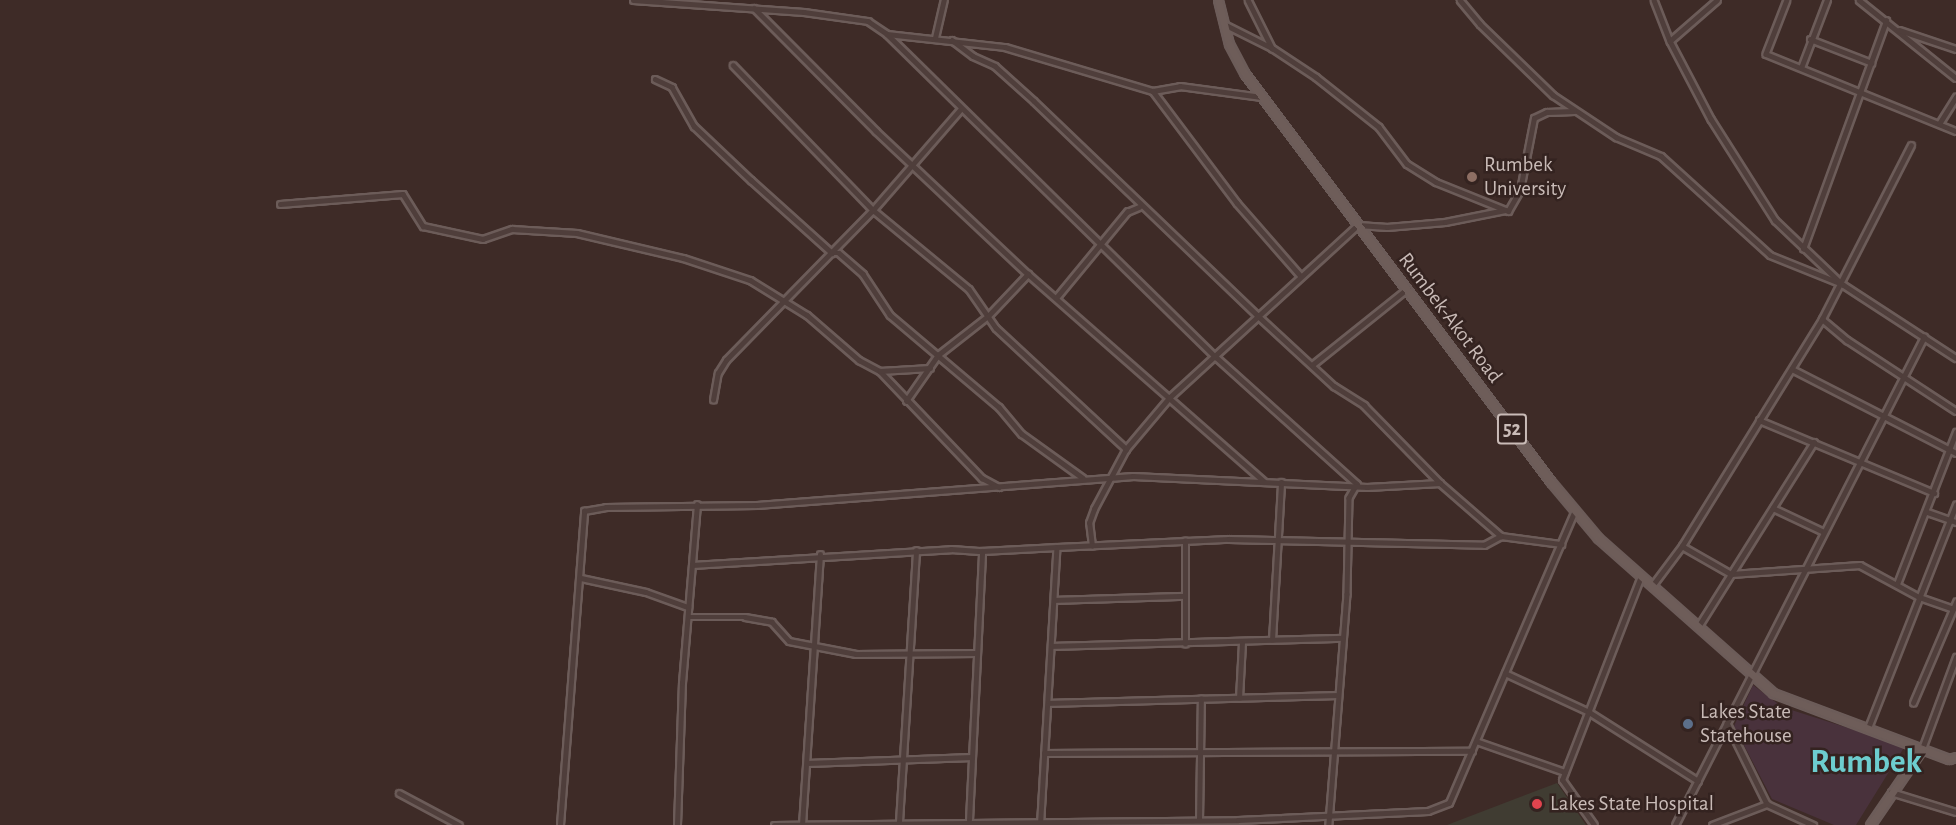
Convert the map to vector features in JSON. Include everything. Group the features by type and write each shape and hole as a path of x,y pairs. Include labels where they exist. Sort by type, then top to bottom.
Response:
{"main road":[{"name":"Rumbek-Akot Road","path":"1218,0 1237,61 1261,97 1575,511 1641,576 1751,676 1787,700 1955,760"},
{"path":"1870,825 1918,747"}],"street":[{"path":"633,0 754,8 868,21 887,34 960,110 1216,357 1357,484"},
{"path":"935,38 944,0"},
{"path":"1248,0 1272,48"},
{"path":"1460,0 1538,84 1574,111 1616,137 1661,156 1770,255 1842,284"},
{"path":"1654,0 1670,41 1763,205 1803,249 1842,284 1956,358"},
{"path":"1670,41 1717,0"},
{"path":"1787,0 1766,54 1956,131"},
{"path":"1800,68 1827,0"},
{"path":"1859,0 1956,78"},
{"path":"1869,8 1872,0"},
{"path":"754,8 776,34 1028,274 1264,481"},
{"path":"1803,249 1887,21"},
{"path":"1224,24 1272,48 1380,127 1407,164 1436,182 1505,210"},
{"path":"1897,29 1956,49"},
{"path":"887,34 1005,47 1153,91 1180,86 1261,97"},
{"path":"1810,39 1872,63"},
{"path":"952,40 973,56 995,66 1257,315 1334,386 1364,405 1440,483 1501,536 1561,544"},
{"path":"732,65 873,210 969,289 996,328 1126,449"},
{"path":"656,79 672,87 694,126 832,253 839,253 863,274 890,315 999,407 1022,434 1083,478 1093,482 1133,476 1357,484 1440,483"},
{"path":"1153,91 1237,203 1300,276"},
{"path":"1939,124 1956,97"},
{"path":"713,400 718,373 726,360 873,210 910,163 960,110"},
{"path":"1092,546 1089,523 1126,449 1169,398 1216,357 1300,276 1358,225 1387,227 1445,222 1505,210 1521,190 1534,118 1547,112 1574,111"},
{"path":"1652,586 1682,546 1822,319 1842,284 1911,145"},
{"path":"280,204 404,194 423,226 483,238 512,229 577,233 694,262 750,280 840,341 859,360 880,371 906,401 982,478 1000,487"},
{"path":"1056,298 1127,212 1133,206 1141,207"},
{"path":"906,401 938,355 988,316 1028,274"},
{"path":"1312,365 1407,289"},
{"path":"1822,319 1903,377 1956,411"},
{"path":"1675,825 1924,337"},
{"path":"880,371 930,368"},
{"path":"1792,369 1956,453"},
{"path":"1759,420 1934,493"},
{"path":"1897,584 1927,512 1956,432"},
{"path":"1698,627 1814,442"},
{"path":"560,825 581,578 584,510 1000,487 1083,478"},
{"path":"1272,640 1281,482"},
{"path":"1329,825 1349,498 1357,484"},
{"path":"676,825 688,608 697,505"},
{"path":"1869,728 1919,597 1953,521 1956,505"},
{"path":"1773,508 1824,532"},
{"path":"774,825 969,820 1199,820 1329,816 1428,811 1449,803 1575,511"},
{"path":"1927,512 1953,521"},
{"path":"692,565 820,555 982,551 1185,541 1277,540 1484,545 1501,536"},
{"path":"1185,541 1185,644"},
{"path":"1682,546 1731,574 1804,570 1851,564 1897,584 1919,597 1953,609"},
{"path":"1041,820 1057,547"},
{"path":"899,822 916,551"},
{"path":"969,820 982,551"},
{"path":"802,825 820,555"},
{"path":"1594,825 1562,780 1641,576"},
{"path":"581,578 646,592 688,608"},
{"path":"1054,600 1184,596"},
{"path":"1913,703 1956,602"},
{"path":"688,617 745,617 772,622 789,641 814,648 855,654 977,653"},
{"path":"1052,646 1242,643 1342,638"},
{"path":"1239,698 1242,643"},
{"path":"1918,747 1956,657"},
{"path":"1505,673 1589,712 1698,781"},
{"path":"1048,703 1336,695"},
{"path":"1199,820 1201,699"},
{"path":"1727,723 1767,804 1813,825"},
{"path":"1476,741 1565,772"},
{"path":"1044,753 1200,755 1255,750 1472,751"},
{"path":"807,763 972,757"},
{"path":"1891,792 1956,812"},
{"path":"399,793 459,825"},
{"path":"1712,825 1767,804"}],"shaded area":[{"path":"1753,685 1782,707 1905,746 1856,825 1834,825 1772,799 1734,726"},
{"name":"Lakes State Hospital","path":"1557,783 1586,825 1447,825"}],"place":[{"name":"Rumbek University","path":"1472,177"},
{"name":"Lakes State Statehouse","path":"1688,724"},
{"name":"Lakes State Hospital","path":"1537,804"}],"district":[{"name":"Rumbek","path":"1866,763"}]}
